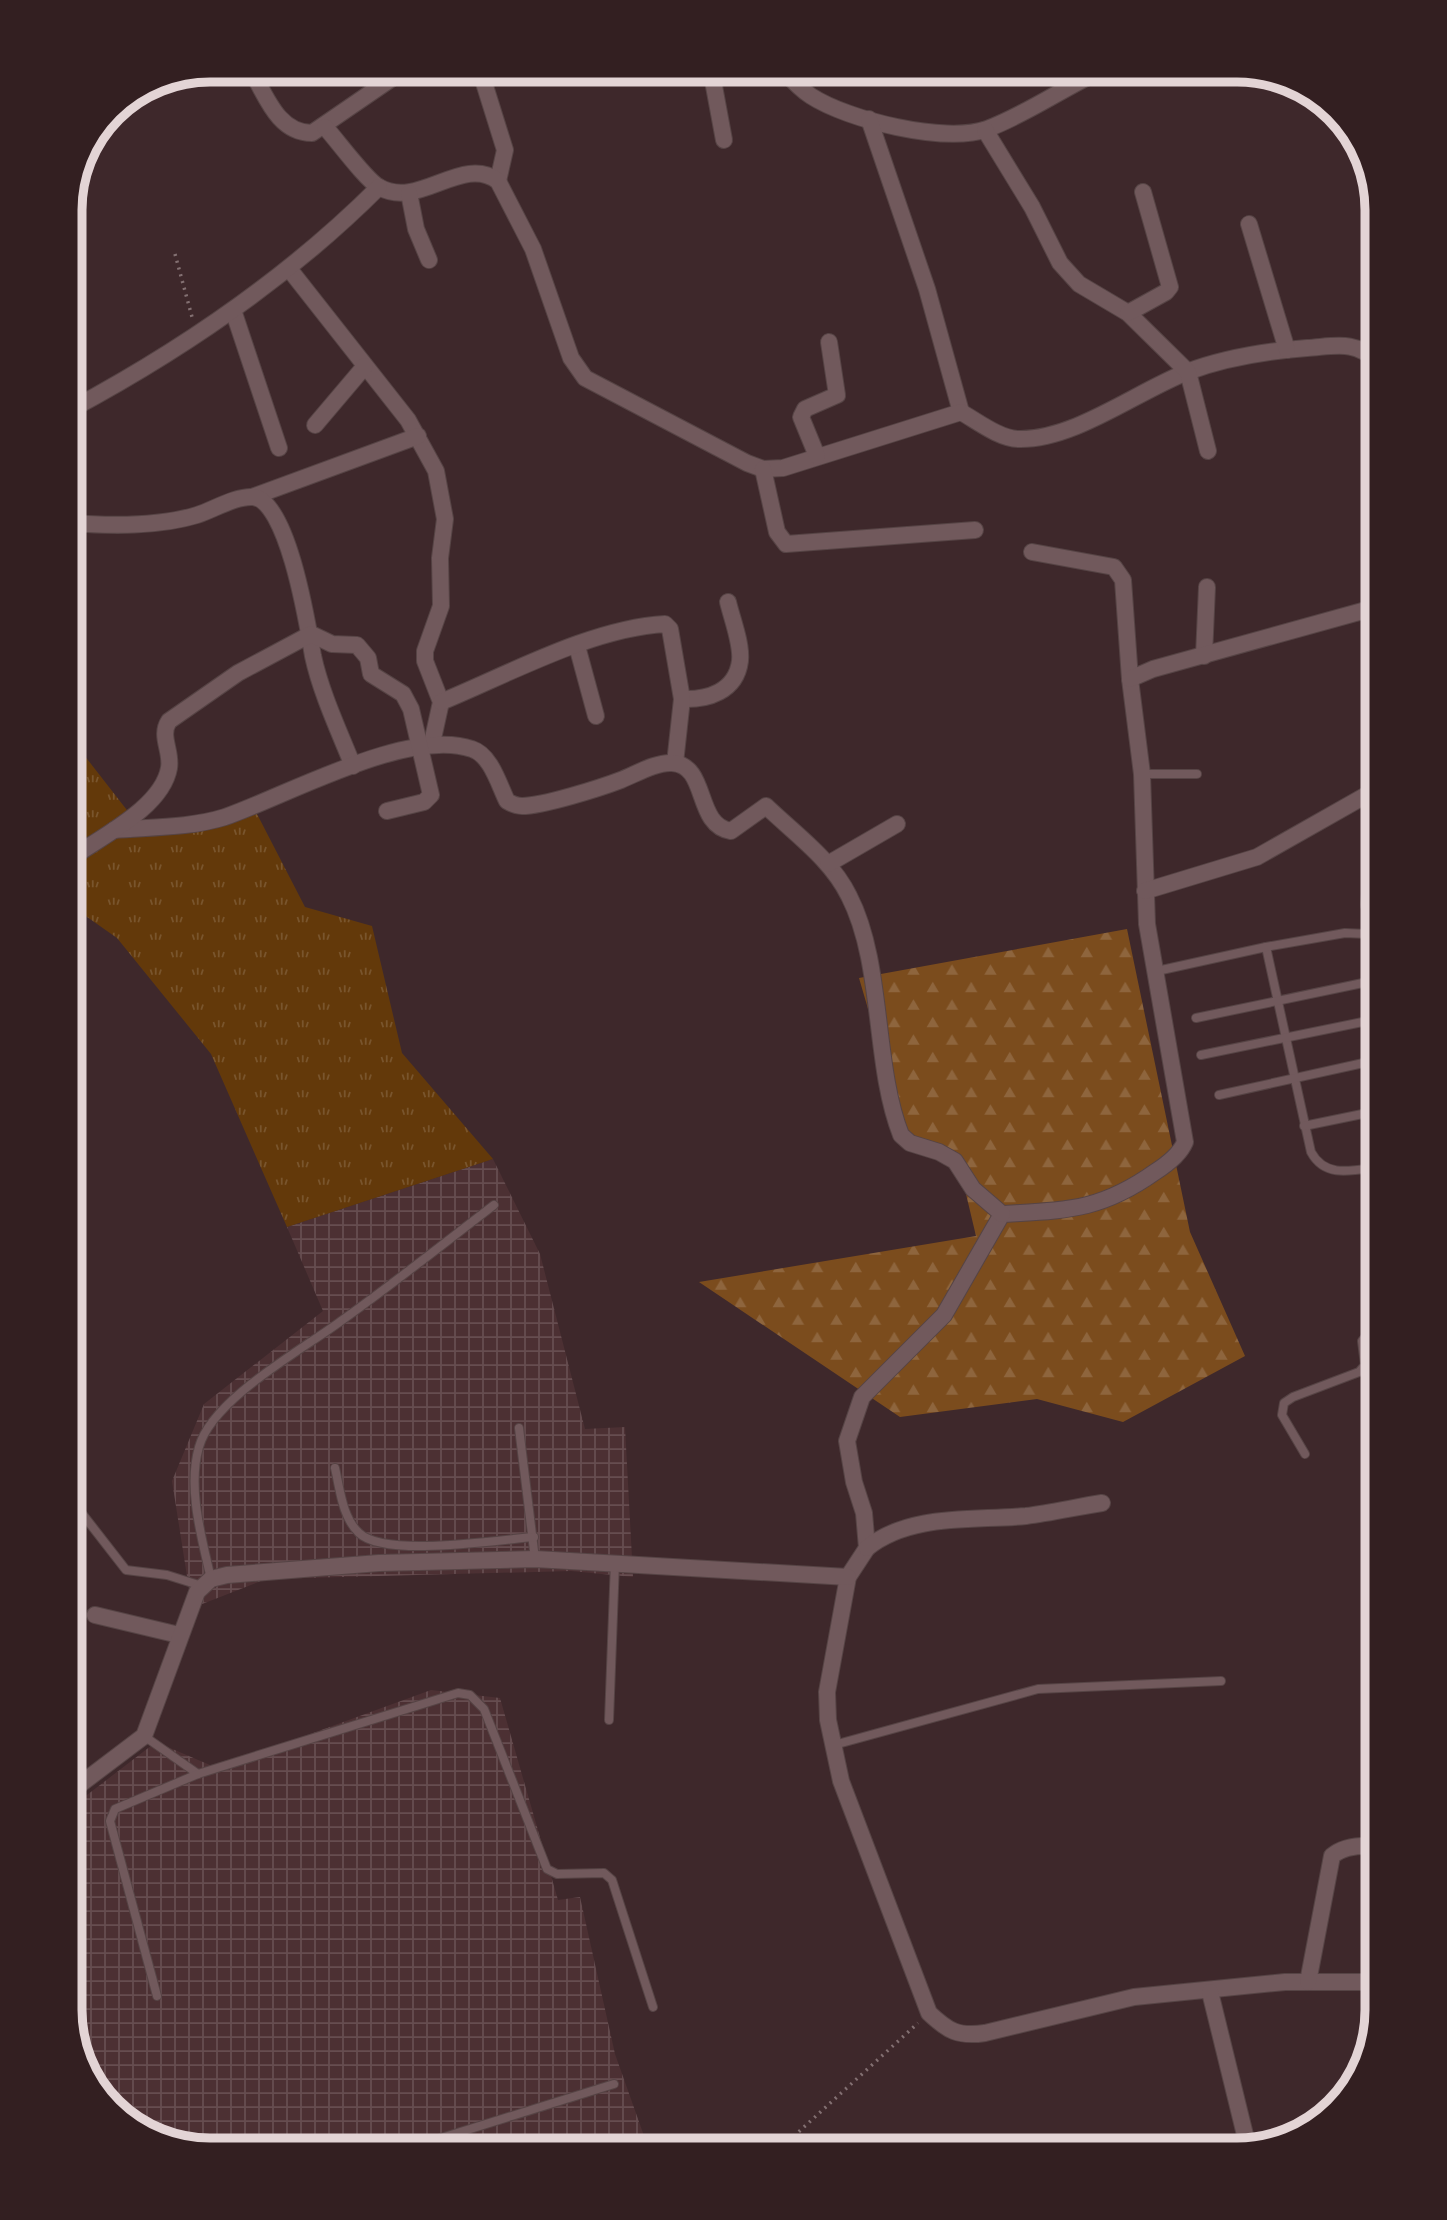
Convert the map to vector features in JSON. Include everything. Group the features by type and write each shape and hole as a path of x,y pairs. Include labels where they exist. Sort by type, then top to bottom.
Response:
{"street":[{"path":"258,82 279,118 297,133 312,134 387,82"},
{"path":"484,82 505,150 498,181"},
{"path":"713,82 724,140"},
{"path":"797,83 811,96 869,119 924,131 985,130 1063,83"},
{"path":"869,119 927,289 961,412"},
{"path":"325,127 379,187 409,193 475,173 491,176 498,181 533,249 571,358 585,378 685,432 763,469 783,468 961,412 1011,437 1032,437 1090,419 1188,372 1287,350 1343,345 1365,350"},
{"path":"985,130 1032,207 1060,263 1079,284 1128,313 1188,372 1208,451"},
{"path":"83,403 118,385 289,270 327,239 379,187"},
{"path":"1128,313 1166,292 1170,287 1143,192"},
{"path":"409,193 416,229 429,260"},
{"path":"1249,224 1287,350"},
{"path":"289,270 418,436 436,471 444,502 441,606 425,651 425,661 441,702 426,745"},
{"path":"233,310 279,447"},
{"path":"817,456 801,417 805,409 837,395 829,342"},
{"path":"315,425 365,366"},
{"path":"83,524 114,527 196,516 418,436"},
{"path":"763,469 776,532 786,544 975,530"},
{"path":"252,497 263,501 281,530 292,558 311,634 313,657 353,766"},
{"path":"114,830 187,825 223,817 353,766 426,745 472,749 480,754 488,762 507,801 524,807 614,782 664,763 675,762 689,771 707,813 717,826 731,831 766,806 828,864 850,897 866,950 901,1135 910,1143 948,1155 973,1189 1002,1214 1086,1208 1133,1188 1183,1148 1185,1142 1147,924 1142,774 1130,679 1125,589 1120,572 1114,567 1032,552"},
{"path":"1204,656 1207,587"},
{"path":"682,699 699,700 723,691 737,672 741,660 728,602"},
{"path":"1130,679 1153,669 1365,610"},
{"path":"441,702 577,646 647,625 669,626 682,699 675,762"},
{"path":"311,634 332,644 357,645 368,658 371,674 403,694 411,709 426,745 431,795 424,802 387,811"},
{"path":"83,851 114,830 154,797 163,785 170,767 164,731 169,720 238,673 311,634"},
{"path":"577,646 596,716"},
{"path":"1146,891 1257,857 1365,796"},
{"path":"828,864 897,824"},
{"path":"867,1548 864,1513 854,1482 847,1441 862,1397 944,1315 1002,1214"},
{"path":"1102,1503 1026,1516 939,1522 884,1537 867,1548 848,1577 827,1692 828,1720 849,1806 929,2012 949,2032 965,2036 1134,1997 1365,1980"},
{"path":"82,1783 144,1736 179,1635 197,1592 206,1583 320,1566 535,1559 848,1577"},
{"path":"95,1615 179,1635"},
{"path":"1308,1982 1332,1856 1340,1851 1365,1846"},
{"path":"1210,1992 1246,2137"}],"lane":[{"path":"1142,774 1197,774"},
{"path":"1157,971 1266,947 1358,932 1365,936"},
{"path":"1266,947 1275,1000 1311,1152 1317,1163 1325,1169 1341,1172 1365,1169"},
{"path":"1196,1018 1365,982"},
{"path":"1201,1055 1365,1021"},
{"path":"1219,1095 1365,1063"},
{"path":"1304,1126 1365,1113"},
{"path":"82,1514 126,1570 206,1583 195,1474 199,1445 216,1417 255,1380 340,1322 494,1205"},
{"path":"1305,1454 1282,1415 1284,1403 1293,1397 1359,1372 1365,1365 1362,1340 1365,1337"},
{"path":"519,1428 535,1559"},
{"path":"335,1468 346,1512 359,1534 376,1541 401,1547 534,1537"},
{"path":"609,1720 615,1562"},
{"path":"834,1745 1038,1689 1221,1681"},
{"path":"157,1996 110,1814 114,1809 198,1774 458,1693 470,1695 484,1709 547,1869 557,1874 604,1873 612,1880 653,2007"},
{"path":"144,1736 198,1774"},
{"path":"444,2137 614,2084"}],"path":[{"path":"175,254 196,332"},
{"path":"793,2138 929,2012"}],"shaded area":[{"path":"493,1159 540,1254 585,1429 625,1427 633,1577 571,1571 266,1579 192,1608 172,1481 204,1404 323,1311 287,1227"},
{"path":"431,1690 500,1698 558,1900 580,1897 615,2054 645,2137 202,2137 169,2131 154,2125 126,2106 114,2094 95,2066 83,2026 82,1799 156,1742 217,1768"}],"green space":[{"path":"83,753 144,832 257,814 305,907 372,926 402,1053 493,1159 287,1227 211,1054 117,938 83,914"},
{"path":"1127,929 1190,1232 1245,1356 1123,1422 1037,1399 900,1417 699,1282 976,1236 956,1152 904,1132 859,978"}]}
